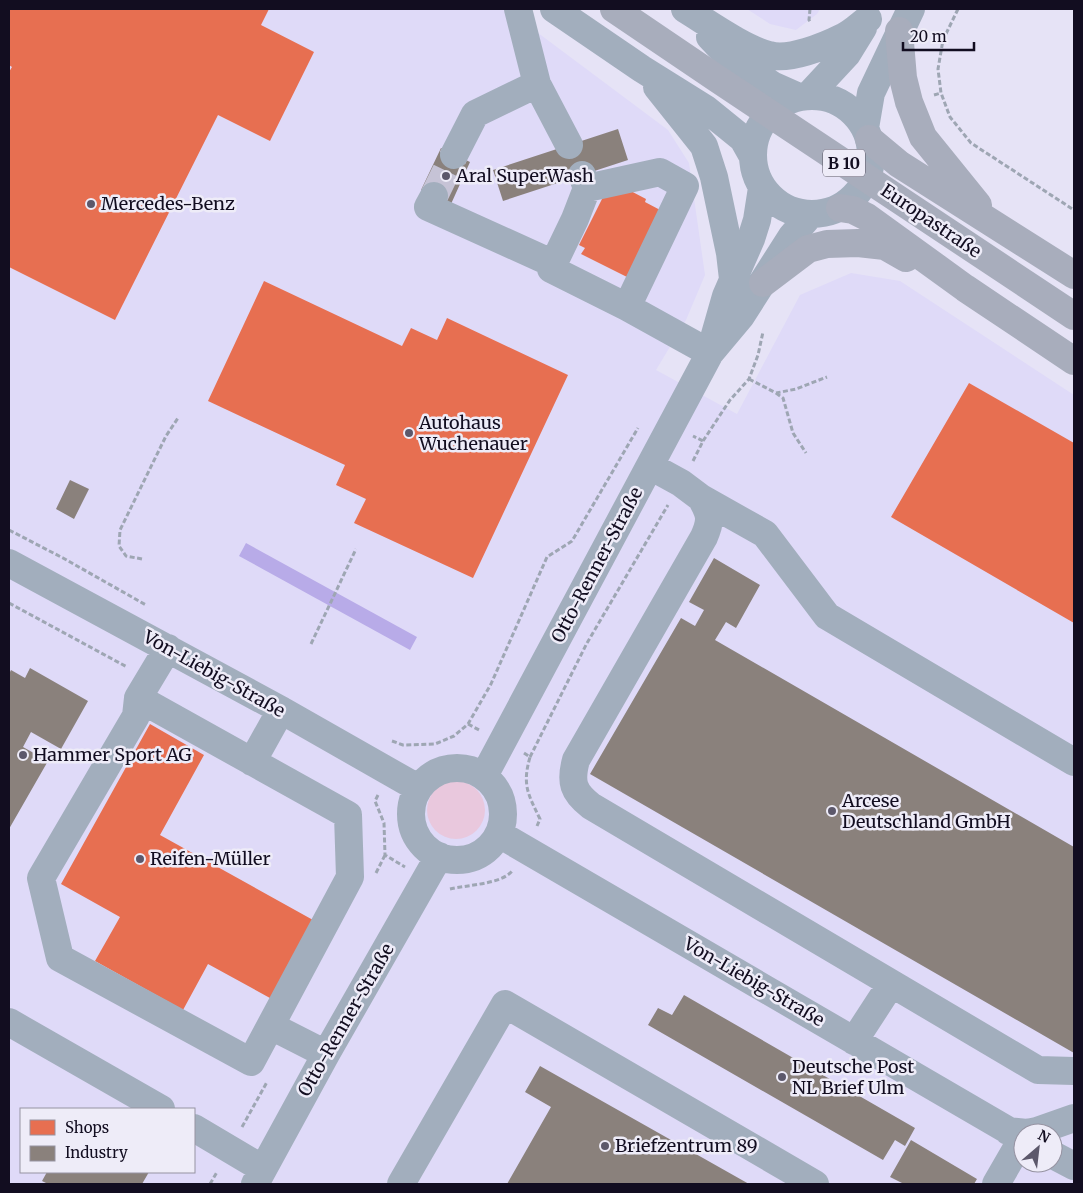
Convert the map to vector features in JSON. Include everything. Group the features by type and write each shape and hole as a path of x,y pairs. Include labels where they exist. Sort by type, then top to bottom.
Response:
{"highway":[{"name":"Europastraße","path":"614,9 1074,316"},
{"path":"905,20 903,78 909,102 923,137 992,222"},
{"path":"867,133 899,164 1074,276"},
{"path":"840,208 853,210 867,217 965,288 1074,361"},
{"path":"763,283 808,248 827,244 858,243 884,246 965,288"}],"street":[{"path":"518,9 537,84 569,145"},
{"path":"554,9 732,129 743,139 752,155"},
{"path":"684,9 743,44 770,56 791,56 824,45 845,36 871,14"},
{"path":"684,9 727,56 772,85 804,96 821,96 844,105 853,112 867,133"},
{"path":"871,14 846,54 804,96 778,106 766,117 757,132 752,155 755,173 762,188 773,200 788,210 810,214 829,212 840,208 855,196 865,182 872,160 867,133 871,93 905,20"},
{"path":"642,68 704,146 714,177 730,253 733,278"},
{"path":"454,154 474,114 537,84"},
{"path":"627,307 685,186 660,172 584,182 575,220 551,269 627,307 710,353"},
{"name":"Otto-Renner-Straße","path":"710,353 726,296 751,238 762,188"},
{"path":"434,196 428,207 554,264"},
{"name":"Otto-Renner-Straße","path":"484,776 710,353 740,316 792,236 810,214"},
{"path":"650,466 765,534 826,616 1074,762"},
{"path":"691,490 709,513 710,525 576,760 572,773 574,787 580,798 1038,1070 1074,1071"},
{"name":"Von-Liebig-Straße","path":"9,563 281,710 418,788"},
{"path":"138,698 348,815 350,877 251,1062 60,958 41,878 136,716 138,698 168,648"},
{"path":"252,762 281,710"},
{"path":"453,768 474,771 484,776 498,792 502,802 502,824 499,834 484,852 473,858 450,860 432,868 428,851 414,833 411,822 410,810 418,788 433,774 453,768"},
{"name":"Von-Liebig-Straße","path":"499,834 1013,1133"},
{"name":"Otto-Renner-Straße","path":"259,1176 432,868"},
{"path":"854,1041 891,984"},
{"path":"402,1184 505,1004 815,1184"},
{"path":"9,1022 159,1108"},
{"path":"271,1026 326,1054"},
{"name":"Von-Liebig-Straße","path":"1060,1123 1074,1118"},
{"path":"195,1129 259,1176"},
{"path":"996,1184 1013,1147"}],"path":[{"path":"958,9 943,40 938,69 941,93 950,117 971,143 1074,210"},
{"path":"776,392 796,390 826,376"},
{"path":"642,421 572,541 547,557 491,684 468,724 454,736 435,744 403,745 375,801 384,823 385,855 432,868 448,890 494,881 512,873 540,819 528,794 526,772 530,757 587,643 691,490 703,441 730,400 748,379 776,392 783,398 792,433 806,453"},
{"path":"142,559 126,556 119,546 120,530 166,436 178,418"},
{"path":"672,424 703,441"},
{"path":"311,644 356,548"},
{"path":"468,724 530,757"}],"shaded area":[{"path":"9,9 506,9 668,130 689,163 705,275 686,320 656,370 737,414 800,295 851,273 900,281 1074,395 1074,1184 9,1184"},
{"path":"747,9 820,9 817,14 796,30 770,24"},
{"path":"246,543 417,637 410,650 239,556"},
{"path":"450,781 462,781 472,785 481,794 485,816 477,831 462,839 450,839 440,835 431,826 427,816 427,804 431,794 440,785"}],"building: Shops":[{"name":"Mercedes-Benz","path":"9,9 269,9 261,25 314,52 270,141 218,115 115,320 9,267 9,72 12,67 9,65"},
{"path":"625,188 646,199 645,202 662,211 629,278 581,254 585,248 579,245 604,195"},
{"name":"Autohaus Wuchenauer","path":"264,281 402,346 411,328 437,340 447,318 568,375 473,578 354,523 366,499 336,485 345,465 208,401"},
{"path":"969,383 1074,443 1074,623 891,517"},
{"name":"Reifen-Müller","path":"150,724 204,755 160,835 322,925 279,1003 208,964 183,1010 95,961 120,917 61,884"}],"building: Industry":[{"path":"618,129 628,160 503,201 493,170"},
{"name":"Aral SuperWash","path":"441,148 470,162 451,204 421,190"},
{"path":"70,480 89,489 74,519 56,509"},
{"name":"Arcese Deutschland GmbH","path":"714,558 760,585 736,628 726,622 715,640 1074,847 1074,1053 590,774 681,618 695,626 704,610 689,602"},
{"name":"Hammer Sport AG","path":"30,668 88,701 61,749 31,732 23,747 48,761 9,829 9,674 11,670 25,678"},
{"name":"Deutsche Post NL Brief Ulm","path":"684,995 915,1128 905,1146 895,1140 883,1160 648,1025 658,1008 672,1015"},
{"name":"Briefzentrum 89","path":"540,1066 749,1184 507,1184 551,1107 525,1092"},
{"path":"911,1140 977,1179 974,1184 904,1184 890,1177"},
{"path":"46,1173 148,1173 142,1184 48,1184 42,1181"}],"tunnel":[{"path":"434,196 454,155"}],"place":[{"name":"Aral SuperWash","path":"446,176"},
{"name":"Mercedes-Benz","path":"91,204"},
{"name":"Autohaus Wuchenauer","path":"409,433"},
{"name":"Hammer Sport AG","path":"23,755"},
{"name":"Arcese Deutschland GmbH","path":"832,811"},
{"name":"Reifen-Müller","path":"140,859"},
{"name":"Deutsche Post NL Brief Ulm","path":"782,1077"},
{"name":"Briefzentrum 89","path":"605,1146"}]}
